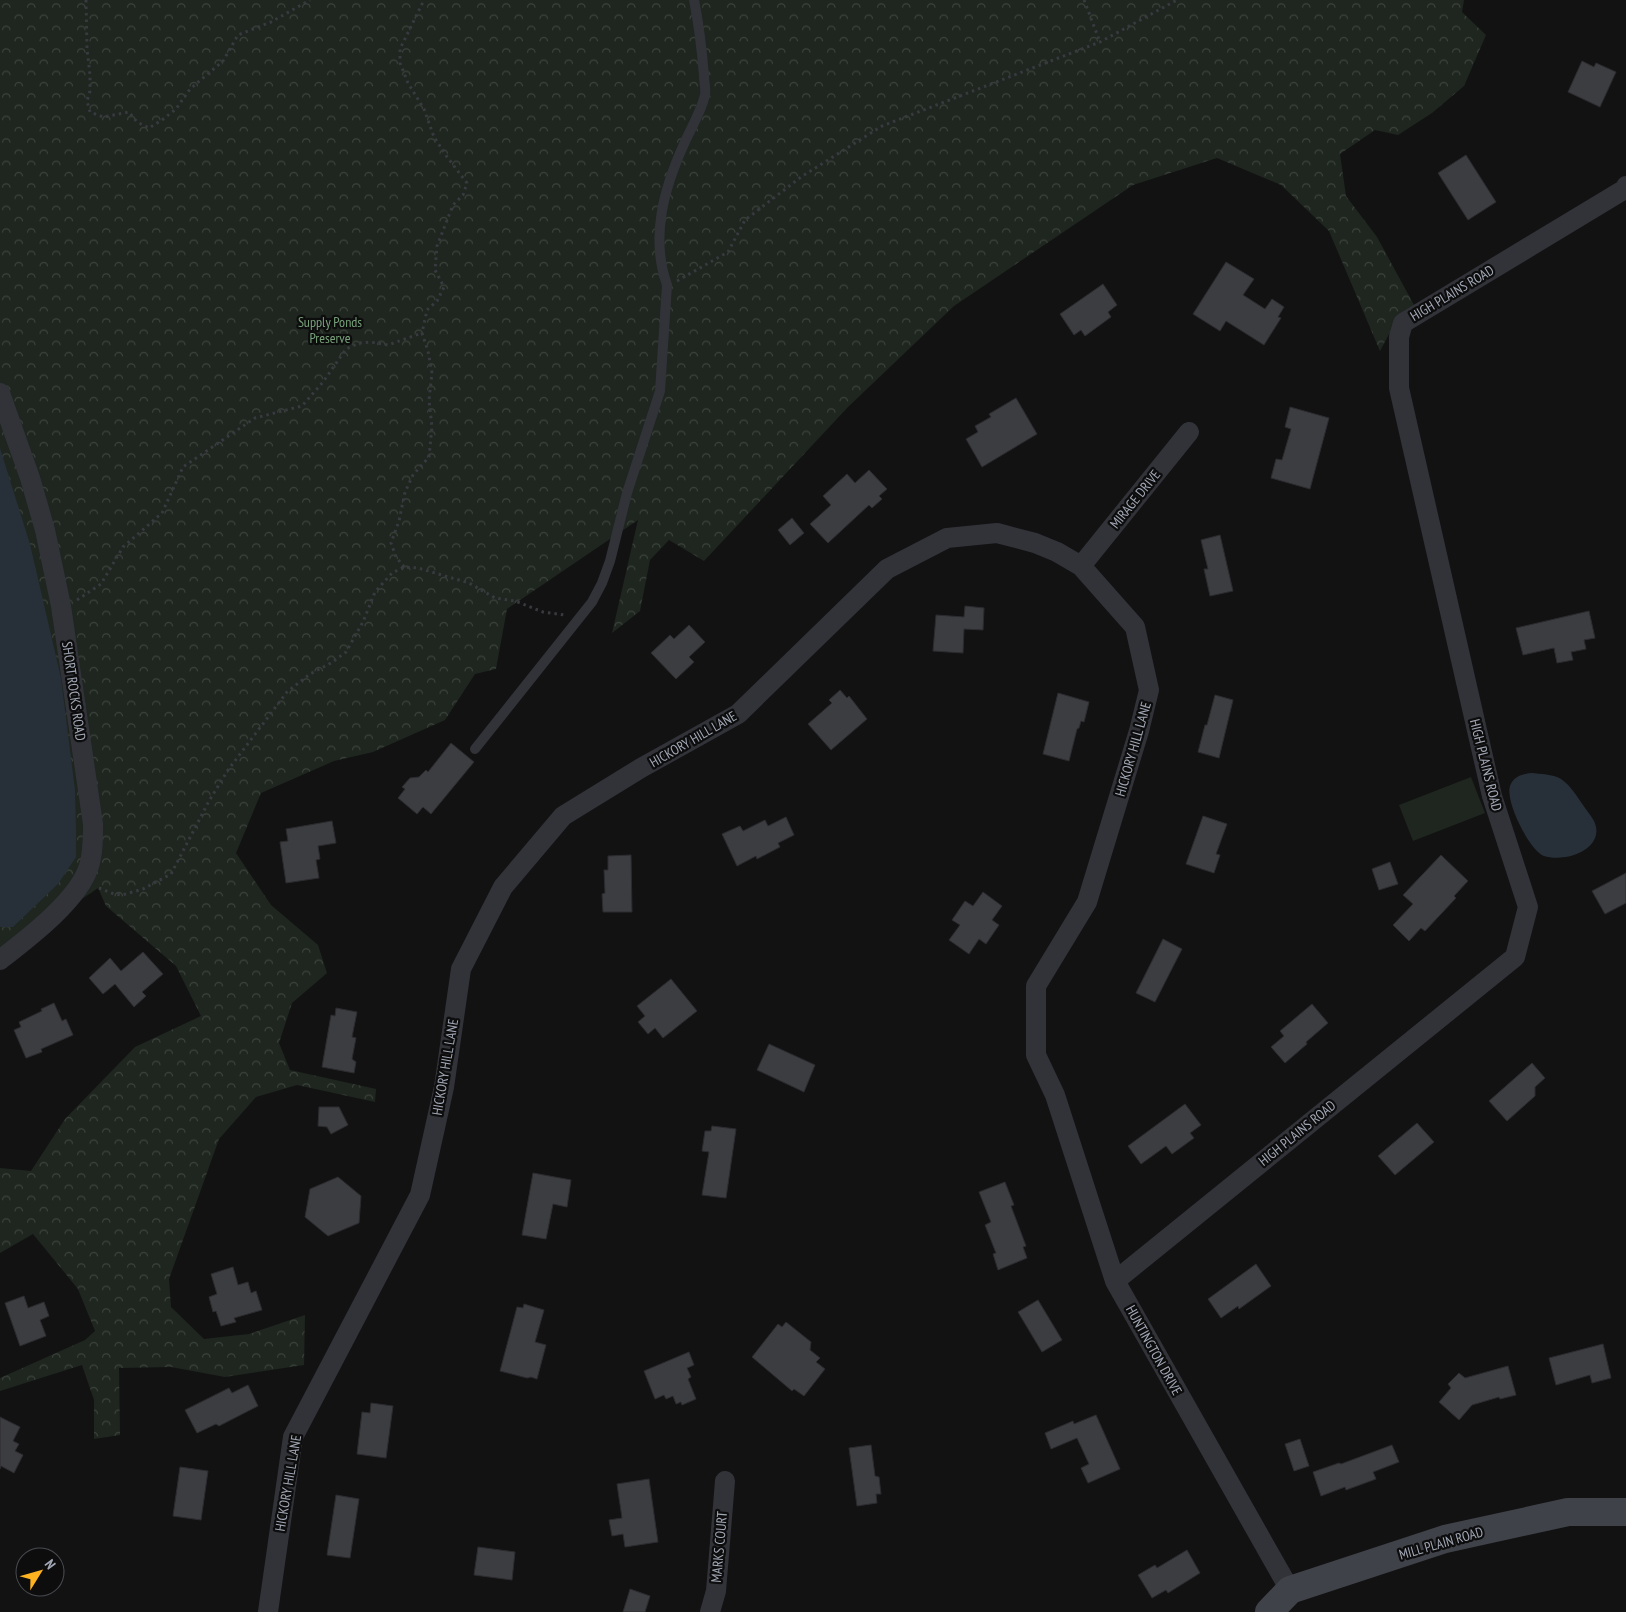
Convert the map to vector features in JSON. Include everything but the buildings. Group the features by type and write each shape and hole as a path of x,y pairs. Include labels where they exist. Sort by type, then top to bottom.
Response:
{"street":[{"name":"HIGH PLAINS ROAD","path":"1115,1281 1514,957 1528,907 1492,796 1399,388 1399,337 1403,323 1625,189 1626,186"},
{"name":"SHORT ROCKS ROAD","path":"0,393 46,530 61,606 94,824 92,853 89,867 83,880 57,911 0,960"},
{"name":"MIRAGE DRIVE","path":"1081,566 1189,432"},
{"name":"HICKORY HILL LANE","path":"268,1612 293,1437 420,1195 444,1087 461,969 503,887 563,816 641,768 738,714 887,569 947,538 997,533 1042,546 1057,552 1081,566 1135,627 1149,690 1140,732 1086,902 1036,986 1036,1055 1055,1094"},
{"name":"HUNTINGTON DRIVE","path":"1055,1094 1115,1281 1290,1590"},
{"name":"MARKS COURT","path":"710,1612 716,1591 725,1481"},
{"name":"MILL PLAIN ROAD","path":"1269,1612 1290,1590 1445,1539 1568,1512 1626,1512"}],"lane":[{"path":"475,749 580,618 592,602 602,583 610,561 627,493 660,391 667,285 661,268 658,235 665,192 705,94 694,0"}],"path":[{"path":"86,0 87,49 90,75 90,91 87,101 90,112 103,117 129,112 138,122 149,128 176,109 190,89 223,61 238,35 271,22 310,0"},
{"path":"404,567 396,557 391,542 399,521 405,492 413,475 429,457 432,427 429,400 432,373 422,333 427,310 437,301 444,287 436,270 437,246 453,205 463,195 467,183 447,158 434,137 424,108 408,83 400,63 400,49 424,0"},
{"path":"1084,0 1100,42"},
{"path":"667,285 684,278 728,252 745,220 801,177 882,126 1100,42 1177,0"},
{"path":"61,606 78,600 101,584 123,547 162,513 183,467 255,418 302,406 323,382 346,349 359,343 370,342 388,345 422,333"},
{"path":"83,880 114,894 122,895 143,889 171,874 209,801 228,770 287,692 310,674 331,663 346,652 363,622 375,592 392,573 404,567 418,568 469,583 495,598 515,602 543,612 580,618"}],"green space":[{"name":"Supply Ponds Preserve","path":"0,0 1464,0 1462,12 1486,35 1464,86 1432,113 1398,135 1375,130 1340,154 1346,196 1377,237 1414,305 1396,321 1380,351 1329,231 1281,185 1217,158 1133,185 954,306 848,407 704,561 669,540 650,560 640,611 612,633 638,520 507,609 496,669 475,674 445,720 373,752 334,761 261,793 236,853 271,905 318,945 327,973 292,1003 279,1043 290,1070 376,1089 375,1102 297,1085 256,1097 219,1139 169,1279 171,1307 204,1339 249,1334 305,1315 304,1365 225,1377 171,1367 119,1368 120,1435 94,1439 94,1400 82,1365 0,1391 0,1378 85,1340 95,1331 78,1289 33,1234 0,1253 0,1168 31,1171 65,1119 135,1047 201,1016 176,966 106,906 98,888 0,955"},
{"path":"1471,777 1485,813 1413,841 1399,805"}],"shaded area":[{"path":"0,448 30,544 61,678 75,790 76,857 58,884 13,927 0,927"},
{"path":"1531,773 1558,777 1573,791 1594,821 1596,827 1595,838 1585,850 1570,856 1551,858 1538,852 1532,845 1515,813 1509,793 1513,780 1521,775"}]}
